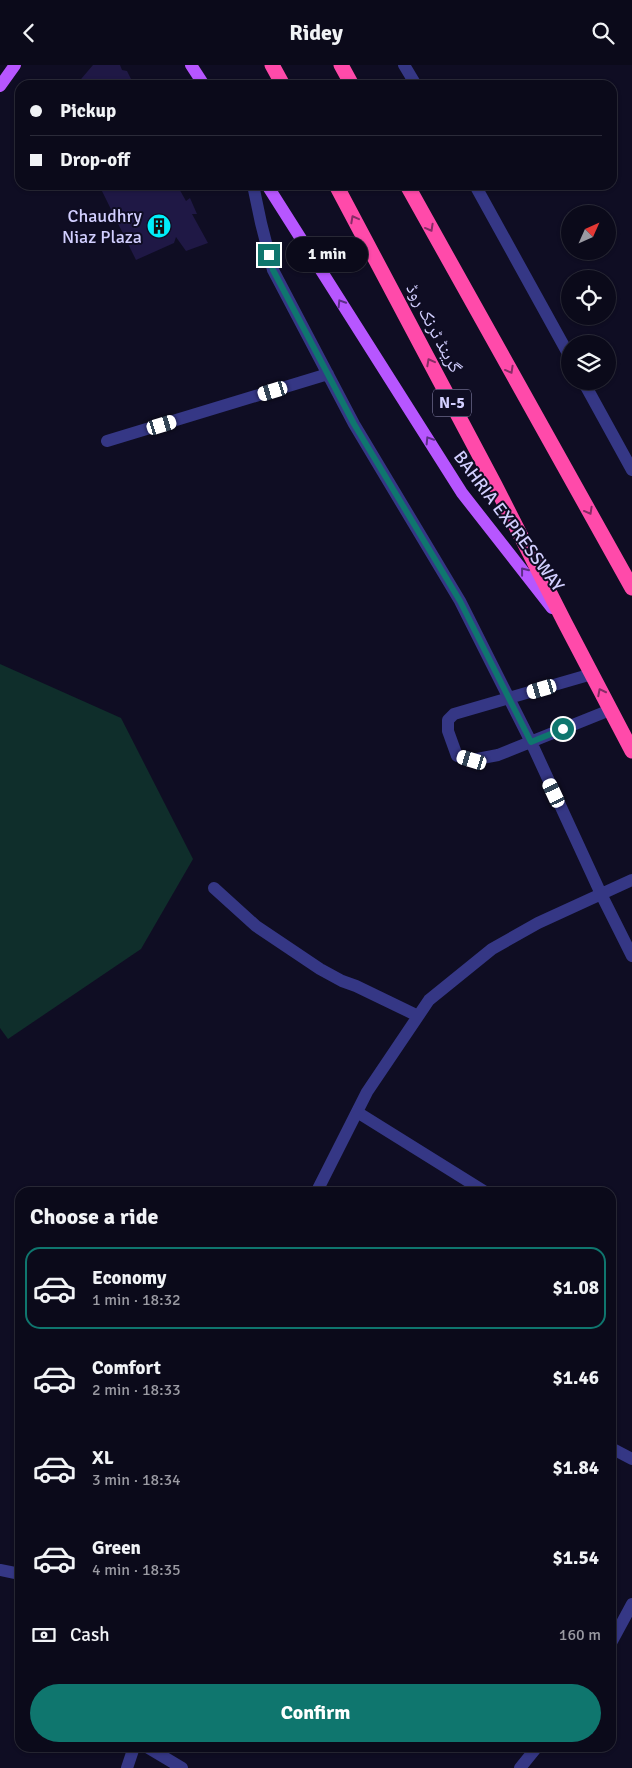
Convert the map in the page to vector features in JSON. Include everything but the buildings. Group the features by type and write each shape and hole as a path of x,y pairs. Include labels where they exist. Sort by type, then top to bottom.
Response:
{"highway":[{"path":"272,65 280,80"},
{"path":"340,65 349,80"},
{"name":"گرینڈ ٹرنک روڈ","path":"339,190 495,485 565,623"},
{"path":"410,190 632,588"},
{"name":"N-5","path":"565,623 632,751"}],"main road":[{"path":"0,85 15,65"},
{"path":"191,65 201,80"},
{"name":"BAHRIA EXPRESSWAY","path":"270,190 462,493 565,623"}],"street":[{"path":"404,65 413,80"},
{"path":"254,190 260,223 273,270 354,424 460,601 531,742 601,894 632,956"},
{"path":"478,190 561,341"},
{"path":"107,441 328,374"},
{"path":"589,390 632,469"},
{"path":"592,674 454,714 448,721 448,731 457,756 472,760 498,755 610,710"},
{"path":"319,1187 367,1092 429,1000 492,949 538,923 632,880"},
{"path":"214,888 256,926 320,969 418,1016"},
{"path":"357,1112 477,1187"},
{"path":"616,1451 632,1459"},
{"path":"0,1570 15,1573"},
{"path":"616,1634 632,1604"},
{"path":"127,1768 132,1752"},
{"path":"156,1752 182,1768"},
{"path":"520,1768 533,1752"}],"green space":[{"path":"0,664 121,718 193,859 141,949 8,1039 0,1028"}],"place":[{"name":"Chaudhry Niaz Plaza","path":"159,226"}],"route":[{"path":"269,255 273,270 354,424 460,601 531,742 563,729"}]}
